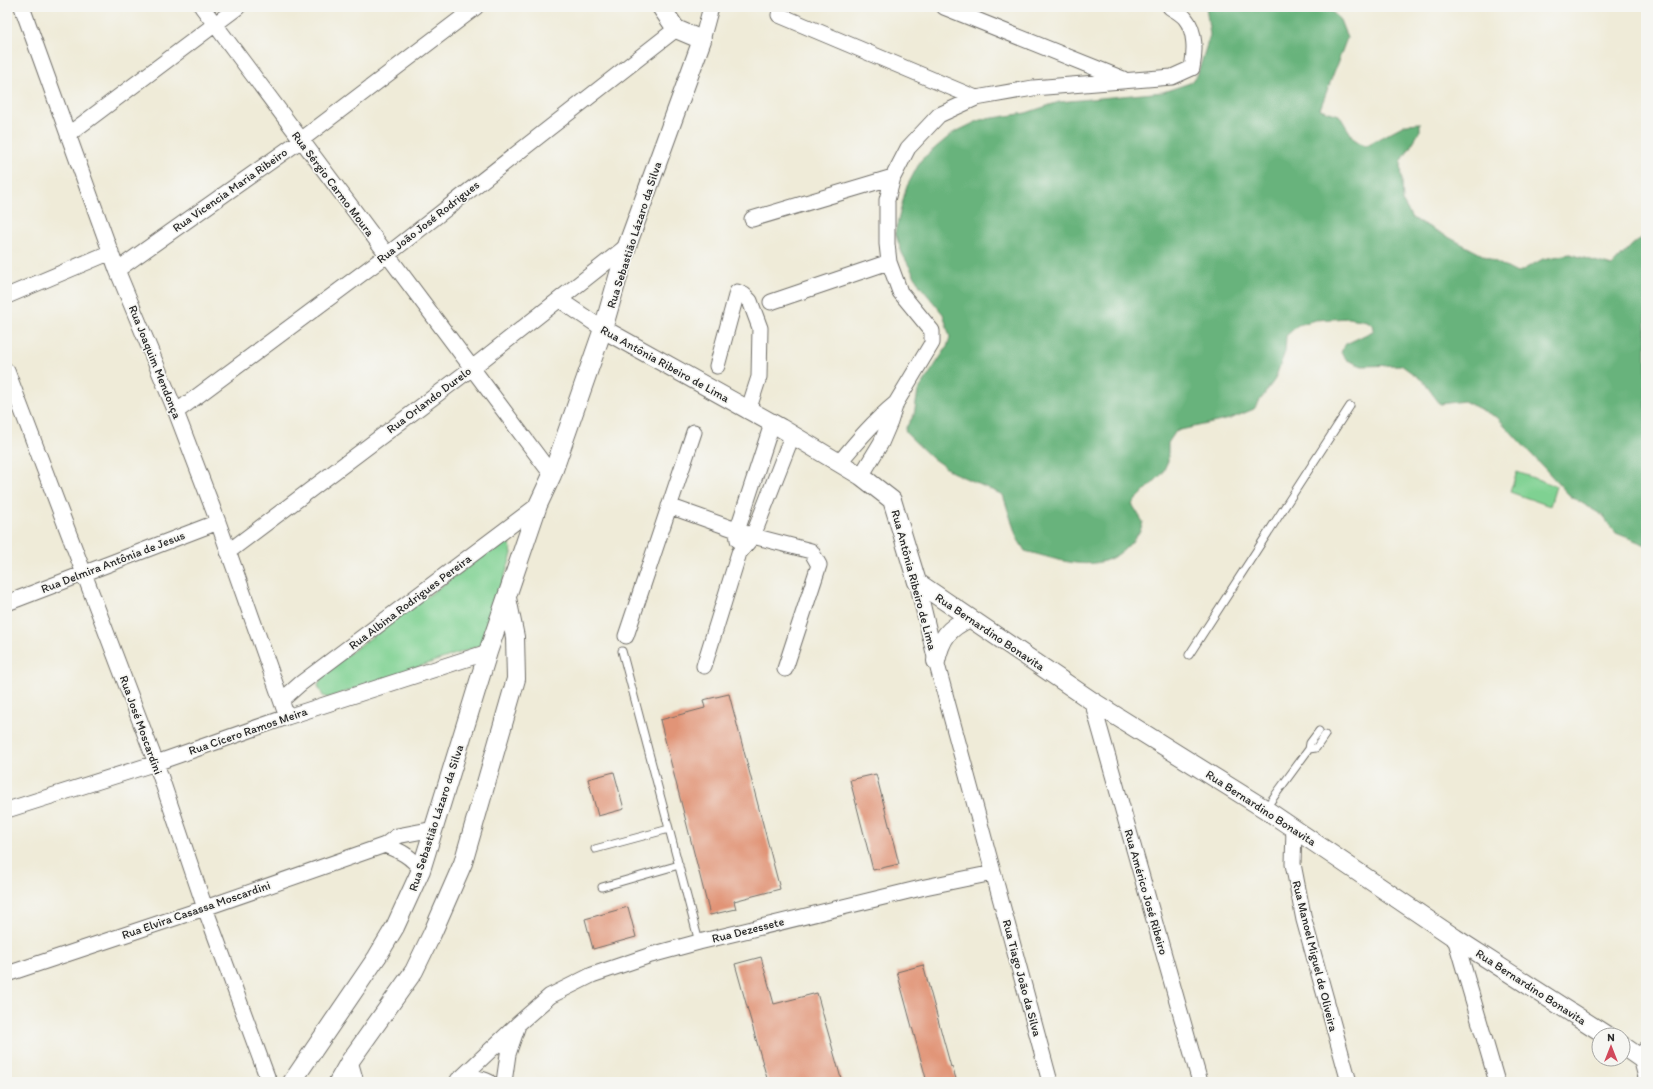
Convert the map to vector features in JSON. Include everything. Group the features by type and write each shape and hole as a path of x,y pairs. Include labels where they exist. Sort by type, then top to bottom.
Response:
{"street":[{"name":"Rua Joaquim Mendonça","path":"22,7 117,270 176,412 218,522 287,717"},
{"name":"Rua Sérgio Carmo Moura","path":"202,7 552,475"},
{"path":"69,134 238,7"},
{"name":"Rua Vicencia Maria Ribeiro","path":"117,270 301,140 476,7"},
{"path":"660,7 676,29 702,40"},
{"name":"Rua Sebastião Lázaro da Silva","path":"292,1082 377,957 395,927 421,870 488,652 538,505 552,475 603,329 628,246 702,40 711,7"},
{"path":"944,7 1127,80"},
{"path":"861,476 881,443 896,403 932,343 932,331 900,292 889,262 887,244 887,200 893,177 908,148 939,115 976,98 1033,88 1172,77 1192,68 1194,56 1192,32 1185,18 1170,7"},
{"path":"779,15 976,98"},
{"name":"Rua João José Rodrigues","path":"176,412 387,254 676,29"},
{"path":"752,220 893,177"},
{"name":"Rua Orlando Durelo","path":"228,552 472,368 628,246"},
{"path":"7,296 111,252"},
{"path":"771,302 889,262"},
{"path":"716,366 738,292 744,295 750,302 760,328 759,377 748,410"},
{"name":"Rua Antônia Ribeiro de Lima","path":"560,300 603,329 748,410 861,476 892,500 917,582 936,661 993,873"},
{"name":"Rua José Moscardini","path":"7,371 156,763 205,908 269,1082"},
{"path":"839,463 860,437 896,403"},
{"path":"739,553 737,531 772,424"},
{"path":"626,636 694,432"},
{"path":"704,666 739,553 753,536 792,436"},
{"name":"Rua Albina Rodrigues Pereira","path":"282,700 300,684 538,505"},
{"path":"669,506 737,531 811,551 819,565 785,669"},
{"name":"Rua Delmira Antônia de Jesus","path":"7,603 218,522"},
{"name":"Rua Bernardino Bonavita","path":"917,582 1092,701 1265,809 1455,938 1594,1027"},
{"path":"338,1082 350,1061 414,971 463,863 516,679 515,637 507,598"},
{"path":"936,661 939,647 946,634 957,624 970,618"},
{"name":"Rua Cícero Ramos Meira","path":"7,810 156,763 287,717 488,652"},
{"name":"Rua Américo José Ribeiro","path":"1092,701 1200,1082"},
{"name":"Rua Manoel Miguel de Oliveira","path":"1294,828 1293,864 1304,920 1349,1082"},
{"name":"Rua Elvira Casassa Moscardini","path":"7,974 205,908 385,844 397,836 434,829"},
{"path":"385,844 404,853 414,860 421,870"},
{"name":"Rua Dezessete","path":"456,1080 550,996 592,976 651,955 699,942 925,886 993,873"},
{"name":"Rua Tiago João da Silva","path":"993,873 1050,1082"},
{"path":"1455,938 1497,1082"},
{"path":"504,1082 508,1054 518,1024"},
{"path":"1631,1050 1644,1056 1646,1077"},
{"path":"350,1061 356,1082"},
{"path":"456,1080 473,1077 490,1082"}],"lane":[{"path":"1189,656 1350,406"},
{"path":"622,651 699,942"},
{"path":"1265,809 1310,749 1316,748 1322,733"},
{"path":"595,849 669,829"},
{"path":"602,887 679,865"}],"green space":[{"path":"1206,7 1328,7 1340,20 1347,38 1320,109 1339,115 1354,139 1365,146 1406,124 1420,123 1420,131 1401,162 1403,202 1412,218 1517,273 1543,259 1570,254 1612,266 1632,245 1646,234 1646,545 1616,533 1602,515 1570,496 1498,418 1464,401 1440,404 1423,381 1401,365 1362,366 1347,360 1341,353 1344,345 1373,331 1374,326 1367,321 1349,318 1315,320 1298,325 1286,336 1285,352 1275,379 1254,409 1230,419 1176,431 1168,443 1168,461 1162,474 1132,504 1143,522 1139,532 1129,545 1117,555 1105,561 1079,563 1025,551 1017,538 1003,495 952,472 932,458 906,433 905,429 914,415 918,391 947,347 950,337 943,314 920,286 902,253 895,233 906,188 921,160 953,133 980,120 1026,113 1059,102 1163,92 1190,83 1198,73 1210,35"},
{"path":"1517,472 1556,486 1550,506 1510,492"},
{"path":"504,540 510,544 512,554 482,645 328,698 323,696 318,686 324,672"}],"building":[{"path":"729,694 780,889 734,901 736,909 710,915 660,720 705,708 703,700"},
{"path":"614,772 624,809 598,816 588,779"},
{"path":"876,774 899,864 873,870 850,780"},
{"path":"628,907 636,937 593,949 585,919"},
{"path":"761,957 774,1004 817,993 842,1082 768,1082 735,964"},
{"path":"923,965 951,1067 952,1066 957,1082 927,1082 897,972"}]}
